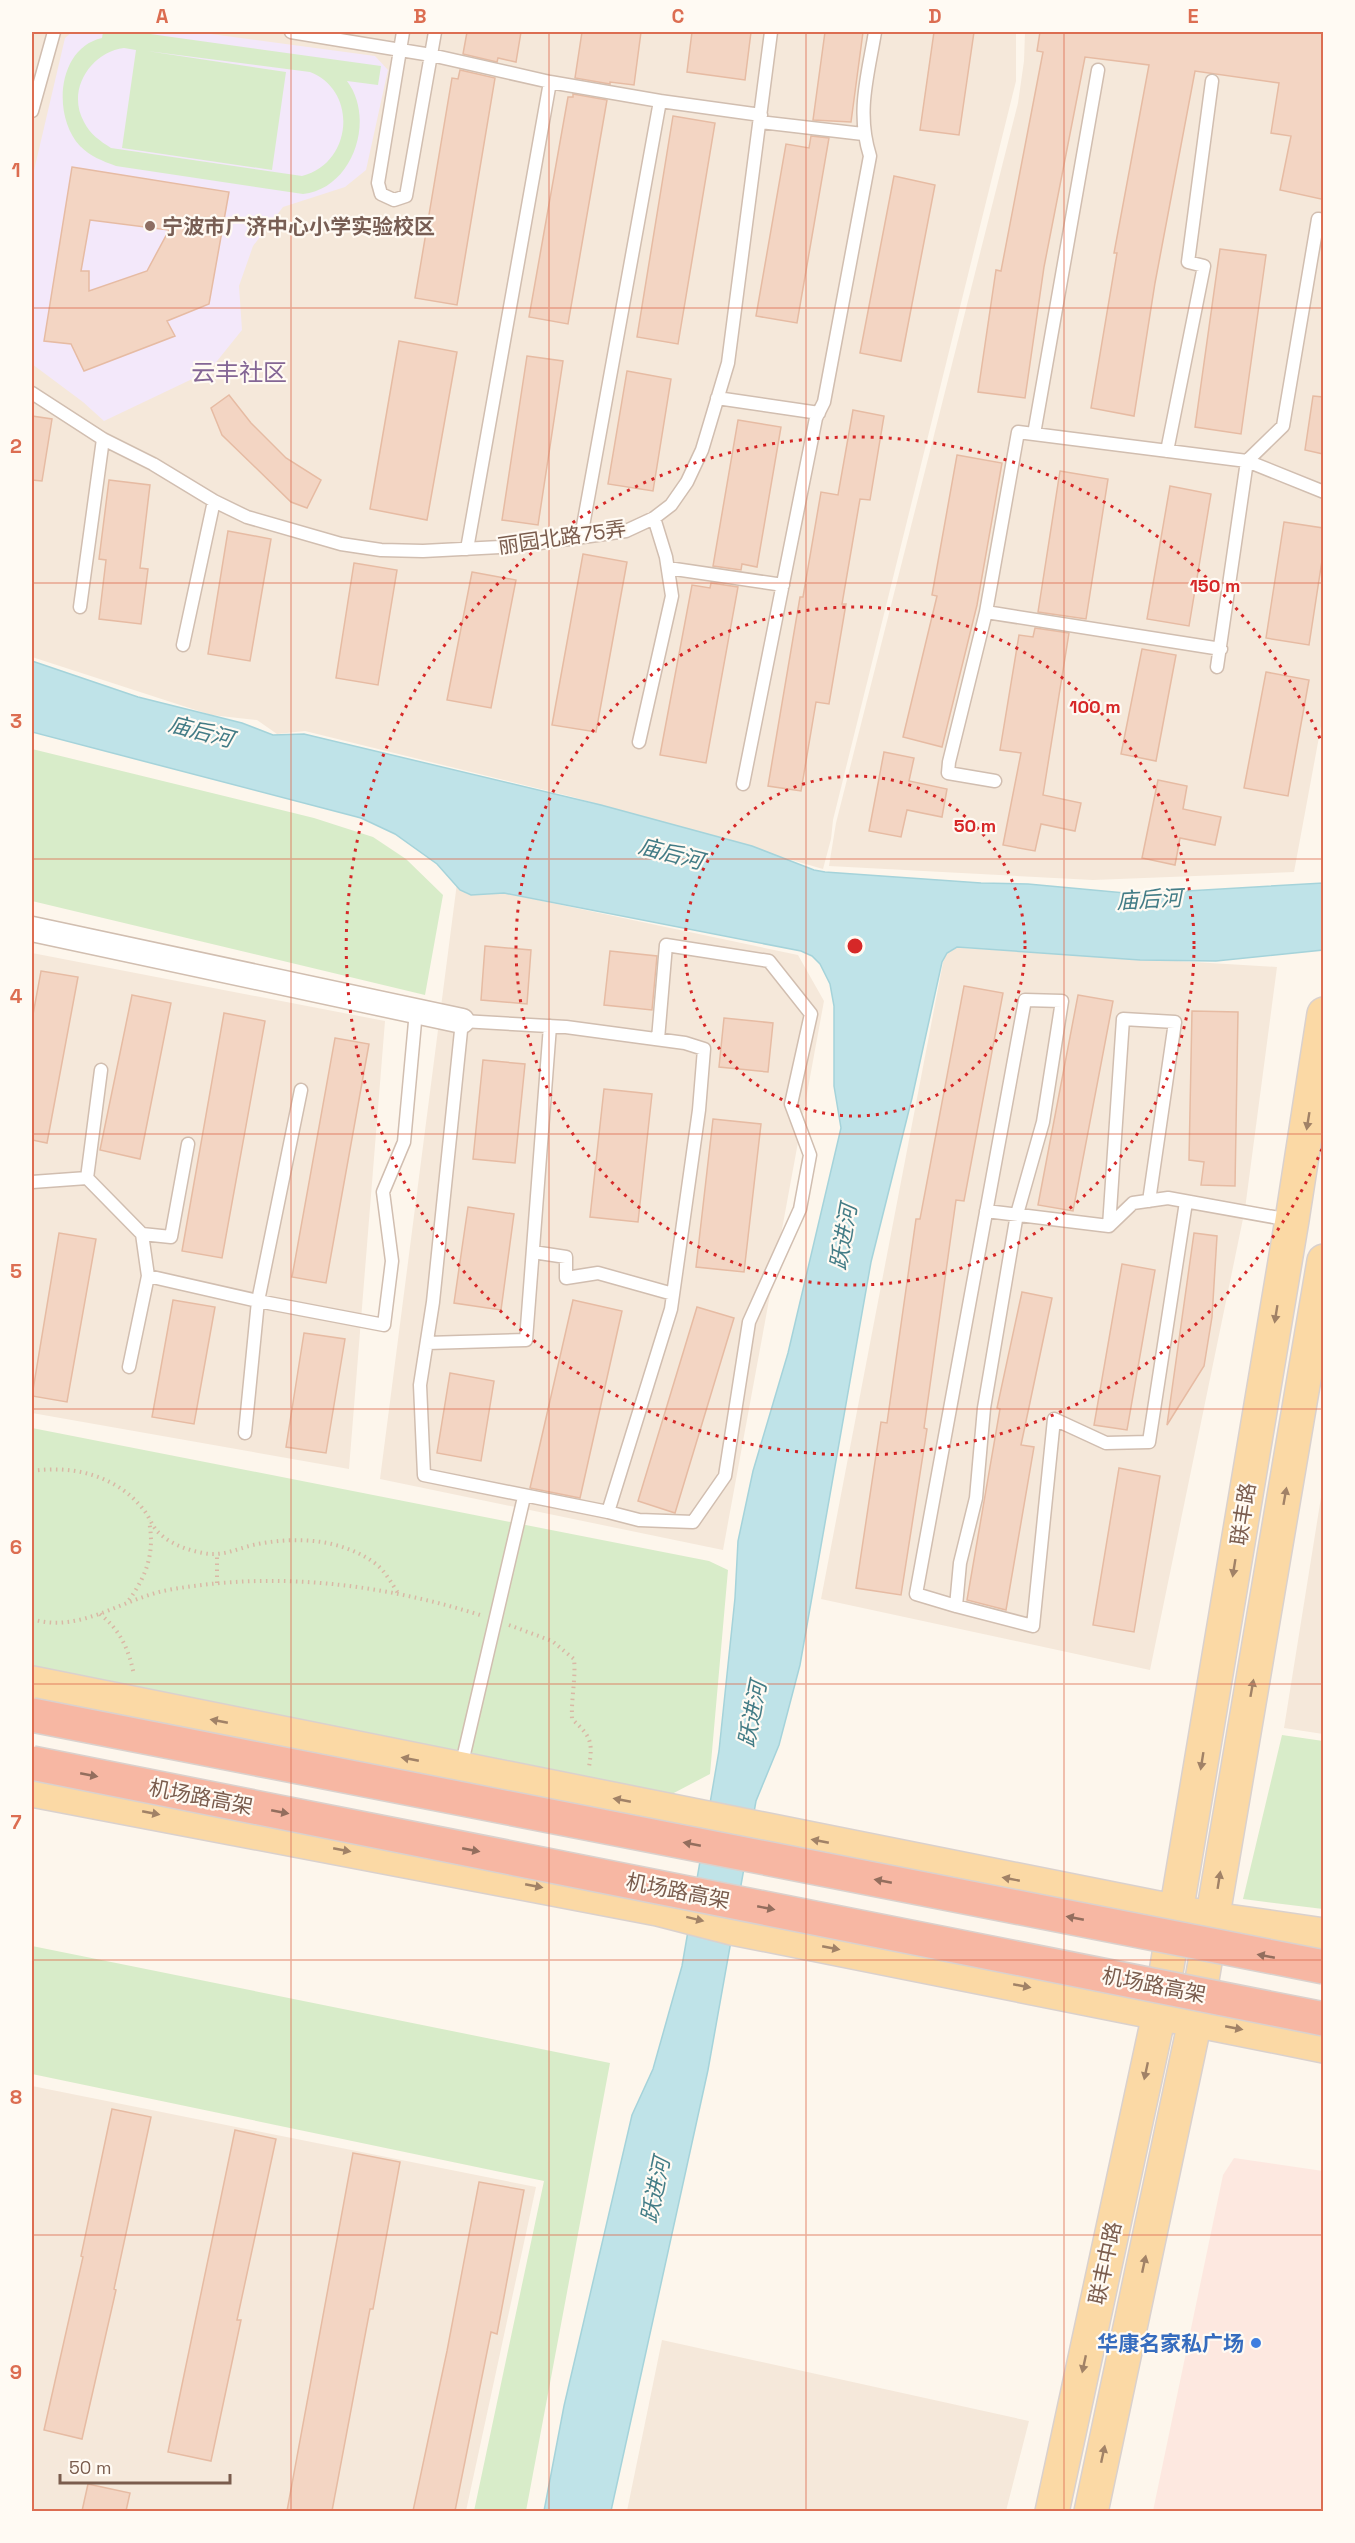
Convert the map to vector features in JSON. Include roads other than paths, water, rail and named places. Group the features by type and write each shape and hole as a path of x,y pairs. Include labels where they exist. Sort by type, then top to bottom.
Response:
{"highway":[{"path":"32,1715 1323,1967"},
{"name":"机场路高架","path":"32,1763 1323,2019"}],"main road":[{"name":"联丰路","path":"1159,2014 1292,1220 1323,1014"},
{"name":"联丰路","path":"1196,2021 1323,1261"},
{"path":"32,1683 1177,1912 1323,1935"},
{"path":"32,1790 658,1909 732,1928 1323,2046"},
{"name":"联丰中路","path":"1052,2511 1159,2014"},
{"name":"联丰中路","path":"1091,2511 1196,2021"}],"street":[{"path":"32,929 462,1021"}],"lane":[{"path":"32,111 54,32"},
{"path":"291,32 431,55 550,82 863,134"},
{"path":"404,32 378,183 381,194 394,200 406,196 435,32"},
{"name":"丽园北路75弄","path":"32,393 103,439 153,464 214,501 247,517 341,544 381,550 467,549 626,531 654,518 671,505 687,482 702,450 728,363 771,32"},
{"path":"743,784 816,418 824,402 870,156 863,134 862,106 875,32"},
{"path":"1034,434 1098,70"},
{"path":"1167,451 1204,266 1188,262 1212,81"},
{"path":"467,549 550,82"},
{"path":"581,537 660,101"},
{"path":"1217,667 1247,461 1283,426 1318,219 1323,220"},
{"path":"717,398 819,412"},
{"path":"995,782 948,773 986,612 1018,432 1247,461 1323,492"},
{"path":"80,607 103,439"},
{"path":"183,645 214,501"},
{"path":"639,742 672,596 668,568 654,518"},
{"path":"668,568 783,585"},
{"path":"986,612 1221,649"},
{"path":"608,1512 671,1309 699,1110 704,1049 685,1043 550,1026 462,1021 434,1302 420,1385 424,1475 639,1520 693,1522 725,1476 749,1322 800,1209 810,1155 791,1104 811,1014 769,961 666,945 658,1039"},
{"path":"956,1606 960,1563 976,1498 984,1408 1017,1215 1043,1122 1062,1001 1026,1000 916,1594 956,1606 1033,1626 1054,1419 1106,1443 1149,1442 1186,1202"},
{"path":"148,1276 258,1301 384,1325 392,1261 383,1192 404,1142 416,1011"},
{"path":"1109,1226 1123,1019 1174,1022 1149,1201"},
{"path":"427,1343 526,1340 550,1026"},
{"path":"87,1178 101,1070"},
{"path":"245,1433 258,1301 301,1090"},
{"path":"142,1234 171,1236 188,1144"},
{"path":"32,1182 87,1178 142,1234 148,1276 129,1367"},
{"path":"1109,1226 1133,1203 1168,1198 1292,1220"},
{"path":"986,1211 1109,1226"},
{"path":"533,1252 567,1257 566,1278 598,1273 673,1294"},
{"path":"460,1769 524,1497"}],"water":[{"path":"32,661 138,697 242,723 273,735 304,734 601,805 752,846 814,870 825,872 1028,884 1136,894 1323,883 1323,950 1216,961 1140,960 957,947 947,953 942,962 912,1098 871,1262 800,1665 779,1745 756,1801 708,2070 611,2511 544,2511 564,2406 632,2115 653,2069 682,1966 719,1751 735,1598 738,1541 753,1471 788,1353 841,1128 834,1086 834,1006 830,984 820,964 812,956 801,951 504,893 471,895 460,890 437,864 395,834 361,818 32,732"}],"place":[{"name":"宁波市广济中心小学实验校区","path":"150,226"},
{"name":"华康名家私广场","path":"1256,2343"}],"district":[{"name":"云丰社区","path":"239,372"}],"water label":[{"name":"庙后河","path":"201,731"},
{"name":"庙后河","path":"671,853"},
{"name":"庙后河","path":"1149,899"},
{"name":"跃进河","path":"843,1237"},
{"name":"跃进河","path":"752,1714"},
{"name":"跃进河","path":"655,2190"}]}
